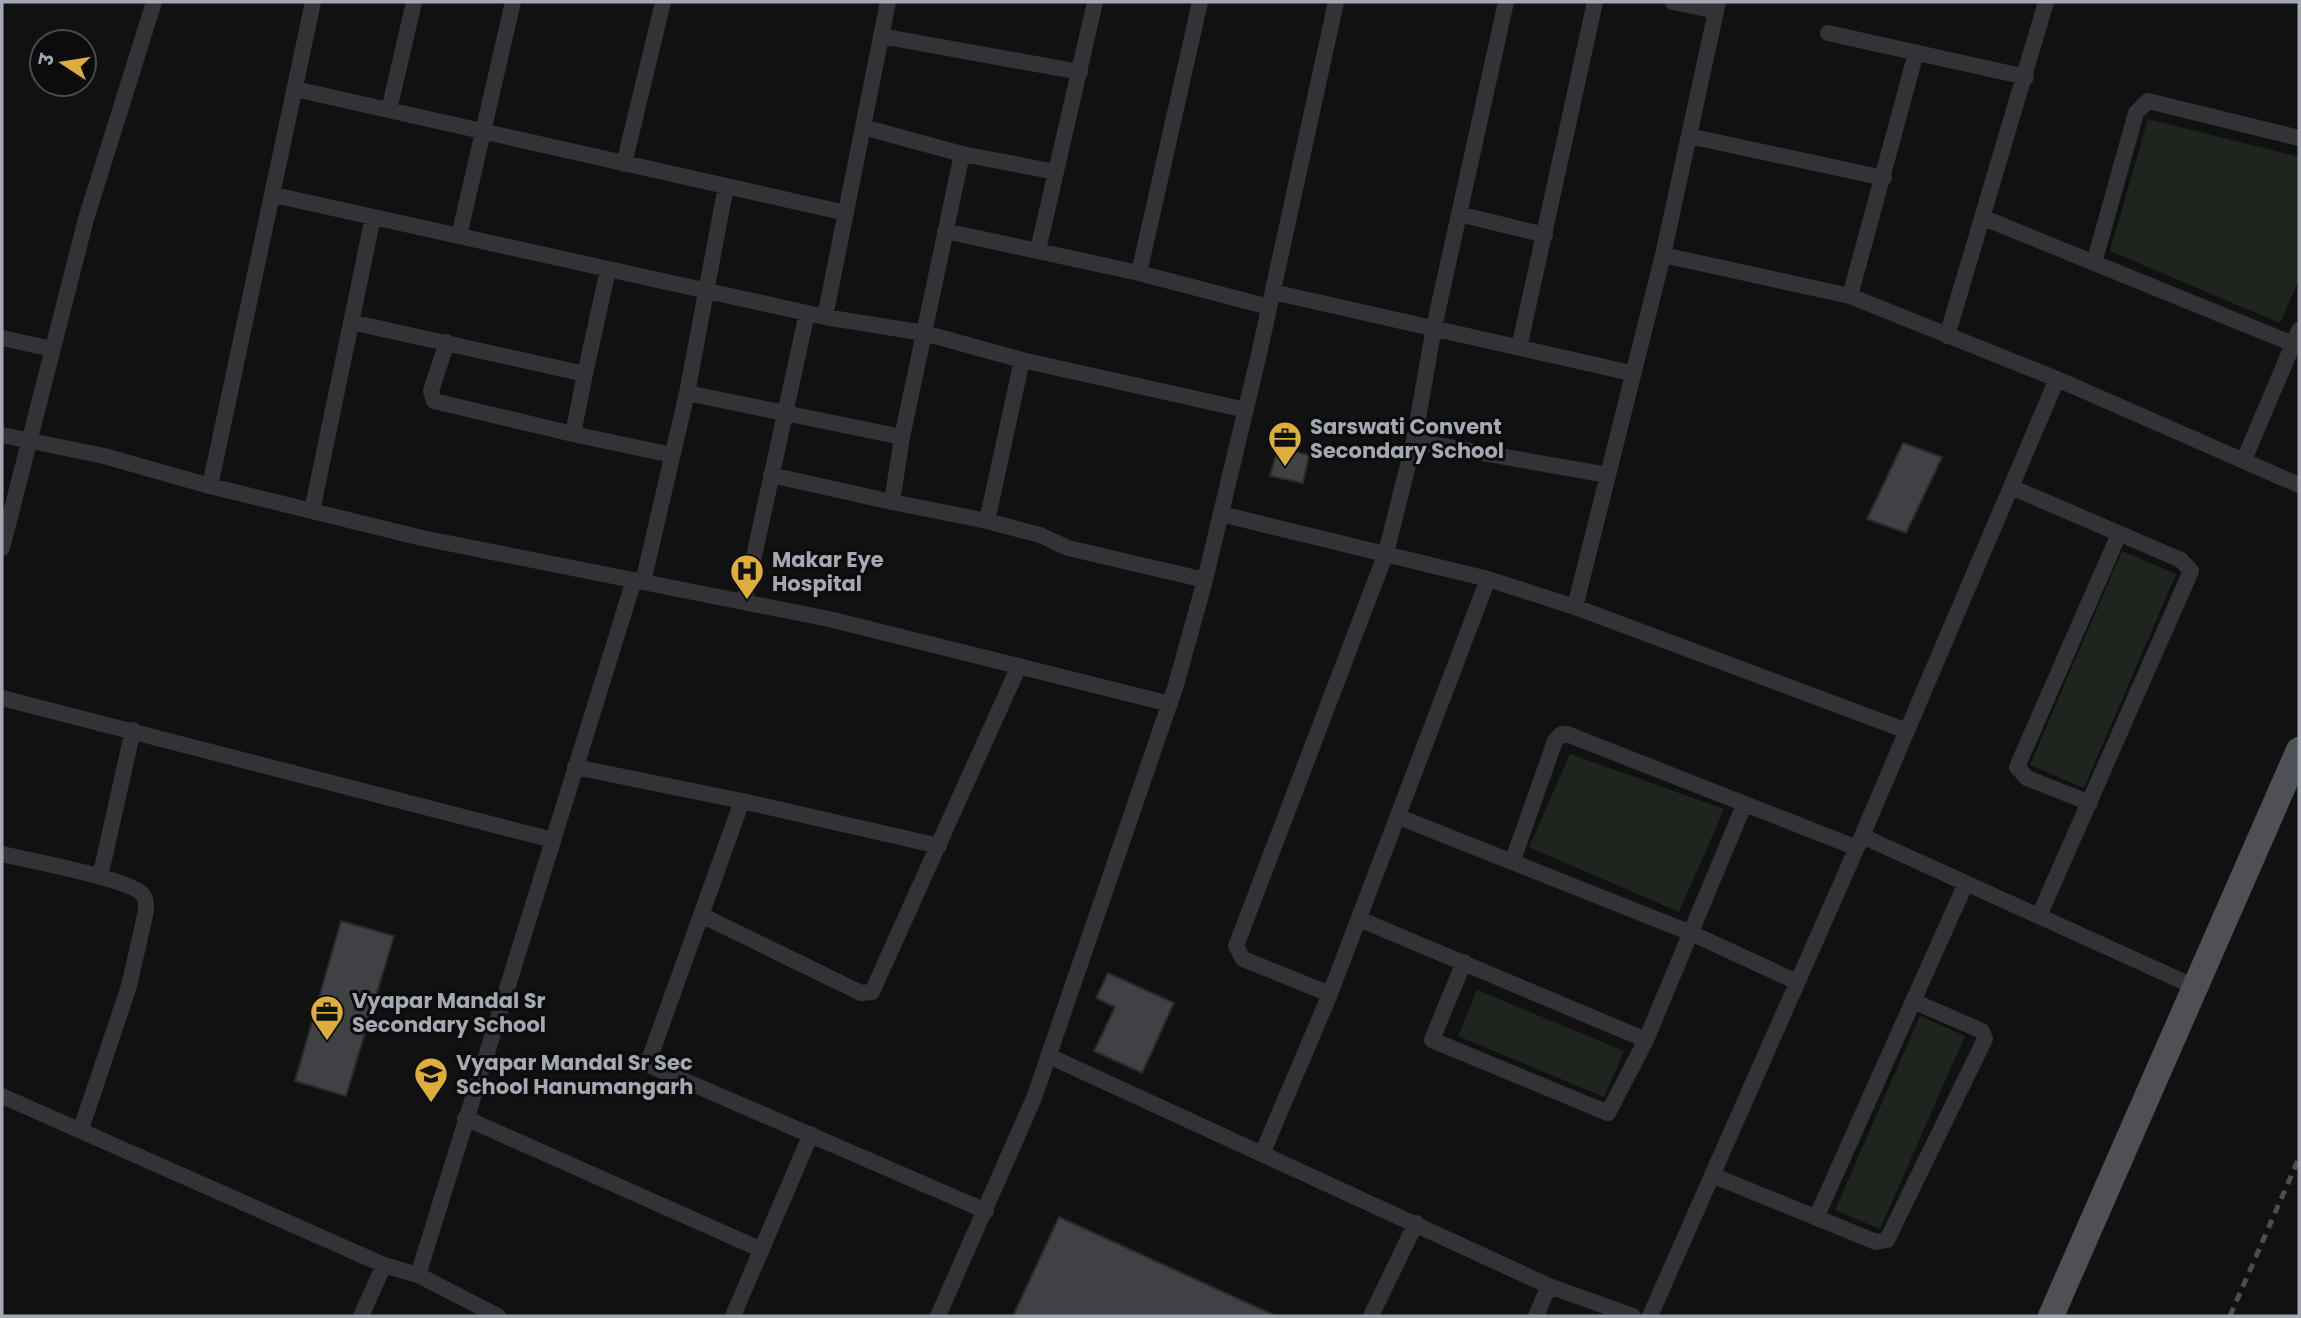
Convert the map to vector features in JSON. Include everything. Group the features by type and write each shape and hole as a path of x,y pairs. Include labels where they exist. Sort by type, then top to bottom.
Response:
{"main road":[{"path":"2051,1316 2299,750"}],"street":[{"path":"2,548 9,486 28,441 86,219 154,2"},
{"path":"210,486 313,2"},
{"path":"389,110 414,2"},
{"path":"459,236 513,2"},
{"path":"625,164 663,2"},
{"path":"825,317 888,2"},
{"path":"1038,250 1094,2"},
{"path":"1139,273 1200,2"},
{"path":"938,1316 986,1211 1049,1056 1170,704 1205,580 1246,410 1336,2"},
{"path":"1330,994 1243,959 1236,946 1386,553 1414,441 1434,327 1506,2"},
{"path":"1519,348 1595,2"},
{"path":"1574,607 1663,255 1717,7 1673,2"},
{"path":"1947,336 2026,77 2046,2"},
{"path":"1828,33 2026,77"},
{"path":"881,36 1080,72"},
{"path":"1850,296 1916,53"},
{"path":"295,89 846,213"},
{"path":"2094,263 2136,113 2148,101 2299,138"},
{"path":"863,127 962,154 1056,172"},
{"path":"1689,136 1884,178"},
{"path":"892,502 902,437 962,154"},
{"path":"418,1275 575,767 638,581 687,393 726,186"},
{"path":"274,195 825,317 924,333 1022,360 1246,410"},
{"path":"1459,214 1545,235"},
{"path":"312,511 373,218"},
{"path":"1984,218 2094,263 2296,337 2244,460"},
{"path":"945,231 1271,300 1434,327 1631,373"},
{"path":"1663,255 1850,296 2057,379 2299,485"},
{"path":"573,434 608,270"},
{"path":"744,602 783,413 807,313"},
{"path":"351,322 585,374"},
{"path":"2,338 52,349"},
{"path":"447,342 431,391 434,401 672,455"},
{"path":"987,521 1022,360"},
{"path":"1650,1316 1859,842 2057,379"},
{"path":"687,393 902,437"},
{"path":"2,435 104,456 210,486 422,538 829,619 1170,704"},
{"path":"1414,441 1608,475"},
{"path":"771,475 987,521 1040,535 1068,548 1205,580"},
{"path":"2011,487 2181,560 2191,571 2039,916"},
{"path":"1221,514 1488,579 1574,607 1907,731"},
{"path":"2090,803 2027,778 2017,767 2119,534"},
{"path":"1262,1153 1330,994 1488,579"},
{"path":"701,915 861,993 869,993 939,846 1019,666"},
{"path":"2,698 553,839"},
{"path":"100,877 133,730"},
{"path":"1513,860 1555,741 1562,734 1744,805 1859,842 1966,883 2195,987"},
{"path":"575,767 742,801 939,846"},
{"path":"742,801 649,1063 658,1070 986,1211"},
{"path":"1464,962 1431,1037 1434,1042 1607,1113 1646,1040 1744,805"},
{"path":"1399,817 1513,860 1691,933 1797,982"},
{"path":"2,854 100,877 140,892 146,907 129,986 81,1129"},
{"path":"1816,1218 1966,883"},
{"path":"1359,919 1646,1040"},
{"path":"1712,1175 1876,1242 1887,1240 1985,1039 1982,1031 1913,1001"},
{"path":"1049,1056 1549,1286 1633,1316"},
{"path":"2,1096 384,1265 418,1275 498,1316"},
{"path":"465,1118 762,1250"},
{"path":"733,1316 811,1134"},
{"path":"1371,1316 1416,1223"},
{"path":"361,1316 384,1265"},
{"path":"1536,1316 1549,1286"}],"shaded area":[{"path":"2148,119 2299,157 2299,279 2280,323 2110,251"},
{"path":"2122,551 2176,574 2084,788 2030,765"},
{"path":"1570,754 1724,809 1679,912 1529,847"},
{"path":"1477,990 1624,1051 1604,1097 1458,1036"},
{"path":"1920,1016 1965,1036 1880,1229 1835,1210"}],"building":[{"path":"1903,443 1942,457 1906,533 1867,519"},
{"path":"1278,447 1309,455 1303,483 1270,476"},
{"path":"341,921 394,936 346,1096 295,1081"},
{"path":"1108,973 1174,1003 1142,1073 1094,1051 1115,1007 1096,998"},
{"path":"1059,1217 1276,1316 1013,1316"}],"railway":[{"path":"2230,1316 2299,1158"}],"place":[{"name":"Sarswati Convent Secondary School","path":"1285,468"},
{"name":"Makar Eye Hospital","path":"747,601"},
{"name":"Vyapar Mandal Sr Secondary School","path":"327,1042"},
{"name":"Vyapar Mandal Sr Sec School Hanumangarh","path":"431,1104"}]}
